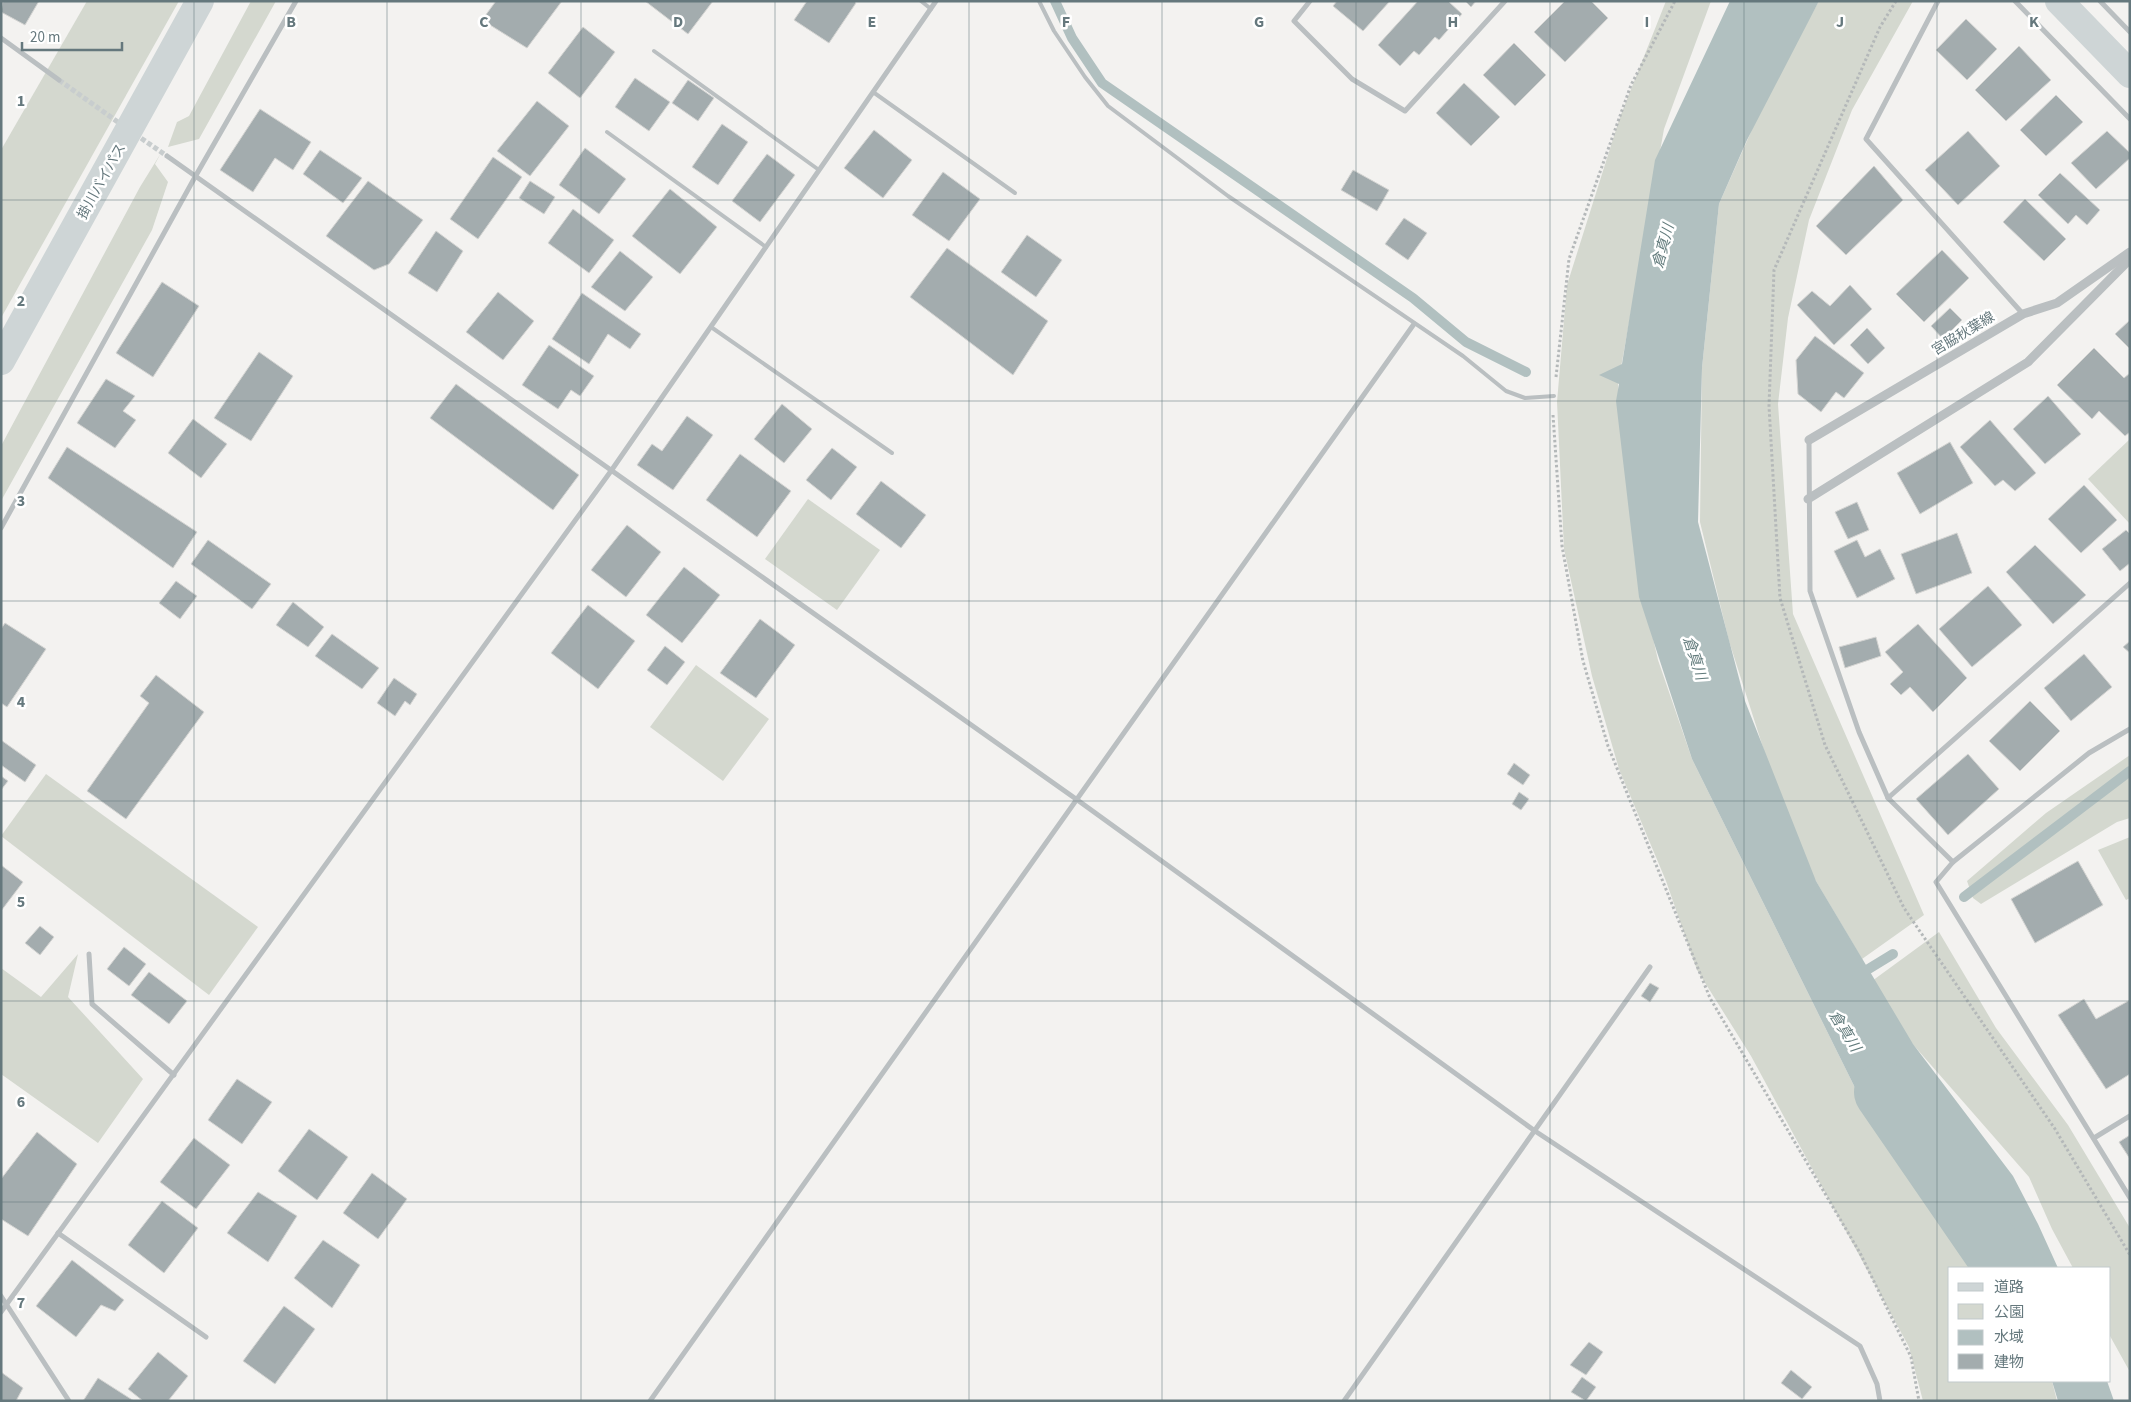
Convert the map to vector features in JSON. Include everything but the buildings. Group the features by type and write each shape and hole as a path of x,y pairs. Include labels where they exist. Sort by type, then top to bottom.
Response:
{"main road":[{"name":"掛川バイパス","path":"1,361 200,1"},
{"path":"2059,1 2130,74"}],"street":[{"path":"1,528 195,177 296,1"},
{"path":"1,1312 611,470 936,1"},
{"path":"1310,1 1294,21 1352,79 1405,111 1505,1"},
{"path":"1938,1 1866,139 2023,314"},
{"path":"2016,1 2130,119"},
{"path":"2100,1 2130,32"},
{"path":"1,38 59,80"},
{"path":"167,156 1076,799 1535,1131 1860,1346 1877,1384 1880,1401"},
{"name":"宮脇秋葉線","path":"1810,440 2023,314 2057,303 2130,252"},
{"path":"1808,499 2028,362 2130,259"},
{"path":"650,1401 1414,324"},
{"path":"1810,440 1808,499 1810,591 1859,732 1888,798 1953,862"},
{"path":"1888,798 2130,583"},
{"path":"2130,729 2089,753 1953,862 1936,882 2130,1198"},
{"path":"88,954 92,1004 174,1074"},
{"path":"1344,1401 1650,967"},
{"path":"2094,1138 2130,1116"},
{"path":"58,1233 206,1337"},
{"path":"1,1296 69,1401"}],"lane":[{"path":"921,1 931,9"},
{"path":"1039,1 1064,46 1108,106 1228,196 1463,356 1506,391 1525,398 1554,396"},
{"path":"654,51 819,170"},
{"path":"873,92 1015,193"},
{"path":"607,132 766,247"},
{"path":"711,327 892,453"}],"path":[{"path":"1674,1 1631,85 1570,259 1553,407 1562,546 1583,661 1608,746 1704,984 1860,1253 1910,1357 1919,1401"},
{"path":"1896,1 1880,27 1774,270 1769,406 1780,598 1824,744 1904,908 2055,1129 2130,1255"}],"green space":[{"path":"87,1 179,1 1,318 1,150"},
{"path":"251,1 276,1 199,139 168,147 177,122 189,116"},
{"path":"1666,1 1711,1 1664,129 1618,384 1635,560 1658,660 1692,759 1871,1120 1962,1183 2006,1241 2016,1267 1948,1267 1948,1382 2052,1382 2057,1401 1923,1401 1909,1347 1751,1056 1697,970 1666,881 1619,769 1592,676 1564,549 1557,402 1567,285 1620,117"},
{"path":"1819,1 1913,1 1852,110 1809,220 1788,318 1778,404 1793,614 1924,915 1862,959 1807,866 1767,760 1729,641 1700,522 1702,368 1719,204 1770,89"},
{"path":"161,153 155,164 168,182 152,230 1,501 1,446 140,187"},
{"path":"2130,439 2130,524 2088,479"},
{"path":"808,499 880,550 837,610 765,559"},
{"path":"696,665 769,719 723,781 650,727"},
{"path":"2130,755 2130,818 2117,822 1981,904 1973,898 1967,881 2046,813"},
{"path":"46,774 258,927 209,995 1,836"},
{"path":"2130,837 2130,898 2126,900 2098,850"},
{"path":"1939,932 1996,1028 2068,1125 2130,1228 2130,1372 2111,1338 2111,1267 2072,1267 2052,1229 2029,1177 1910,1041 1872,981"},
{"path":"78,954 68,997 143,1079 98,1143 1,1074 1,968 41,997"}],"water":[{"path":"1730,1 1819,1 1747,140 1719,204 1702,368 1698,522 1745,701 1816,881 1913,1044 2013,1176 2058,1267 2017,1267 2011,1247 1962,1183 1871,1120 1692,759 1639,597 1616,401 1619,384 1599,375 1622,364 1655,160"},
{"path":"2052,1382 2107,1382 2114,1401 2058,1401"}],"waterway":[{"path":"1055,1 1072,38 1102,83 1413,298 1466,342 1526,372"},
{"path":"1964,897 2130,771"},
{"path":"1857,976 1893,954"},
{"name":"倉真川","path":"1884,1092 2004,1267"}],"tunnel":[{"path":"59,80 122,125"},
{"path":"135,134 167,156"}]}
